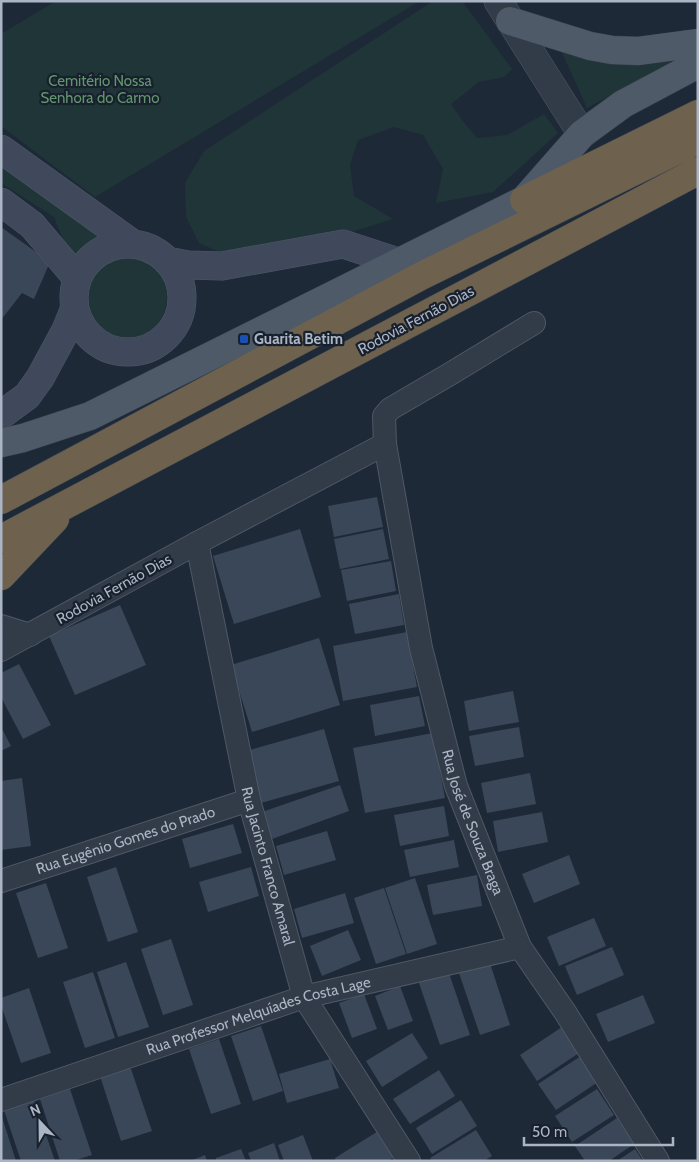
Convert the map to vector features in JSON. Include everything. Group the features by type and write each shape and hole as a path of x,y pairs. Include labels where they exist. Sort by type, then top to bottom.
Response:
{"highway":[{"path":"524,200 698,114"},
{"path":"1,500 423,275 698,140"},
{"name":"Rodovia Fernão Dias","path":"1,539 698,171"},
{"path":"1,576 69,504"}],"main road":[{"path":"504,11 590,46 612,50 638,51 698,43"},
{"path":"1,443 23,438 90,416 524,200 582,134 623,104 698,64"},
{"path":"1,149 133,244 159,254 168,261 178,276 182,293 181,312 173,328 161,341 145,350 127,353 109,349 93,340 81,326 74,310"},
{"path":"1,202 32,225 77,278"},
{"path":"1,415 27,396 40,378 66,330 74,310 77,278 86,263 100,252 116,246 133,244"},
{"path":"168,261 188,265 222,266 343,244 398,262"}],"street":[{"path":"504,11 582,134"},
{"name":"Rua José de Souza Braga","path":"534,323 390,409 384,416 385,444 421,648 456,786 520,947 565,1012 658,1161"},
{"name":"Rodovia Fernão Dias","path":"1,650 197,543 385,444"},
{"name":"Rua Jacinto Franco Amaral","path":"197,543 249,800 304,997 409,1161"},
{"path":"1,626 30,635"},
{"name":"Rua Eugênio Gomes do Prado","path":"1,881 249,800"},
{"name":"Rua Professor Melquíades Costa Lage","path":"1,1100 304,997 520,947"}],"green space":[{"name":"Cemitério Nossa Senhora do Carmo","path":"56,1 420,1 95,197 1,126 1,34"},
{"path":"433,1 462,1 512,69 504,77 479,82 451,104 477,138 507,135 544,114 558,133 493,192 436,203 443,169 423,135 394,127 358,140 350,165 354,196 393,219 339,236 224,254 199,243 186,217 185,183 204,151"},
{"path":"559,46 682,56 587,108"},
{"path":"1,152 111,232 88,243 71,259 54,217 1,183"},
{"path":"123,253 140,257 154,266 163,280 167,297 163,314 154,328 140,337 123,341 106,337 92,328 83,314 79,297 83,280 92,266 106,257"}],"building":[{"path":"1,227 50,262 34,299 22,293 1,320"},
{"path":"377,497 383,527 334,537 328,506"},
{"path":"300,529 321,597 234,624 213,556"},
{"path":"383,529 389,559 340,569 334,539"},
{"path":"391,561 396,591 347,601 341,570"},
{"path":"399,594 404,625 355,634 349,604"},
{"path":"120,605 146,665 75,695 49,636"},
{"path":"407,632 417,687 343,701 333,646"},
{"path":"319,638 340,705 252,732 231,665"},
{"path":"19,664 51,725 23,739 1,697 1,673"},
{"path":"513,691 519,722 469,731 464,701"},
{"path":"419,696 425,726 375,736 370,705"},
{"path":"1,727 11,746 1,751"},
{"path":"519,727 524,757 475,766 469,736"},
{"path":"324,729 339,781 261,803 246,751"},
{"path":"433,733 445,798 365,813 353,748"},
{"path":"530,773 536,804 487,813 481,783"},
{"path":"22,778 31,846 1,850 1,781"},
{"path":"340,785 349,811 272,839 262,812"},
{"path":"444,806 449,836 400,846 394,815"},
{"path":"542,812 548,842 498,852 493,821"},
{"path":"233,824 242,853 190,868 182,839"},
{"path":"327,831 336,860 284,875 276,846"},
{"path":"454,840 459,867 410,877 404,850"},
{"path":"569,855 580,884 534,903 522,874"},
{"path":"116,867 138,932 108,942 87,877"},
{"path":"251,867 259,896 208,912 199,882"},
{"path":"477,875 482,906 433,915 427,885"},
{"path":"415,878 437,944 407,954 385,888"},
{"path":"46,883 68,948 38,958 16,893"},
{"path":"384,888 406,954 376,964 354,898"},
{"path":"345,893 354,923 302,938 294,909"},
{"path":"594,918 606,946 559,966 547,937"},
{"path":"348,930 361,960 322,976 310,946"},
{"path":"171,939 193,1005 163,1015 141,949"},
{"path":"612,947 624,975 577,995 565,966"},
{"path":"489,960 510,1025 480,1035 458,970"},
{"path":"126,962 149,1027 118,1037 97,972"},
{"path":"448,970 470,1035 440,1045 418,980"},
{"path":"93,972 115,1038 85,1048 63,982"},
{"path":"400,986 413,1021 388,1030 375,996"},
{"path":"29,988 51,1053 21,1063 1,1005 1,998"},
{"path":"364,994 377,1029 352,1038 339,1003"},
{"path":"643,995 655,1023 608,1042 596,1014"},
{"path":"261,1026 283,1091 253,1101 231,1036"},
{"path":"562,1027 579,1053 537,1081 520,1055"},
{"path":"412,1033 428,1058 382,1087 366,1061"},
{"path":"219,1039 241,1104 211,1114 189,1049"},
{"path":"581,1056 598,1082 556,1110 538,1084"},
{"path":"330,1059 339,1088 287,1103 279,1074"},
{"path":"130,1066 152,1131 121,1141 100,1076"},
{"path":"439,1070 455,1096 410,1124 393,1099"},
{"path":"70,1089 92,1155 73,1161 60,1161 40,1099"},
{"path":"597,1089 614,1115 572,1142 555,1116"},
{"path":"34,1100 55,1161 21,1161 4,1110"},
{"path":"461,1100 477,1126 432,1154 416,1128"},
{"path":"2,1117 16,1161 1,1161"},
{"path":"617,1118 634,1144 609,1161 585,1161 575,1146"},
{"path":"380,1130 396,1156 388,1161 336,1161 335,1158"},
{"path":"476,1130 492,1156 484,1161 432,1161 430,1158"},
{"path":"303,1135 313,1161 284,1161 278,1145"},
{"path":"274,1143 280,1161 251,1161 248,1153"},
{"path":"241,1149 246,1161 216,1161 216,1158"},
{"path":"635,1149 643,1161 617,1161"},
{"path":"205,1155 207,1161 190,1161"}],"place":[{"name":"Guarita Betim","path":"244,339"}]}
